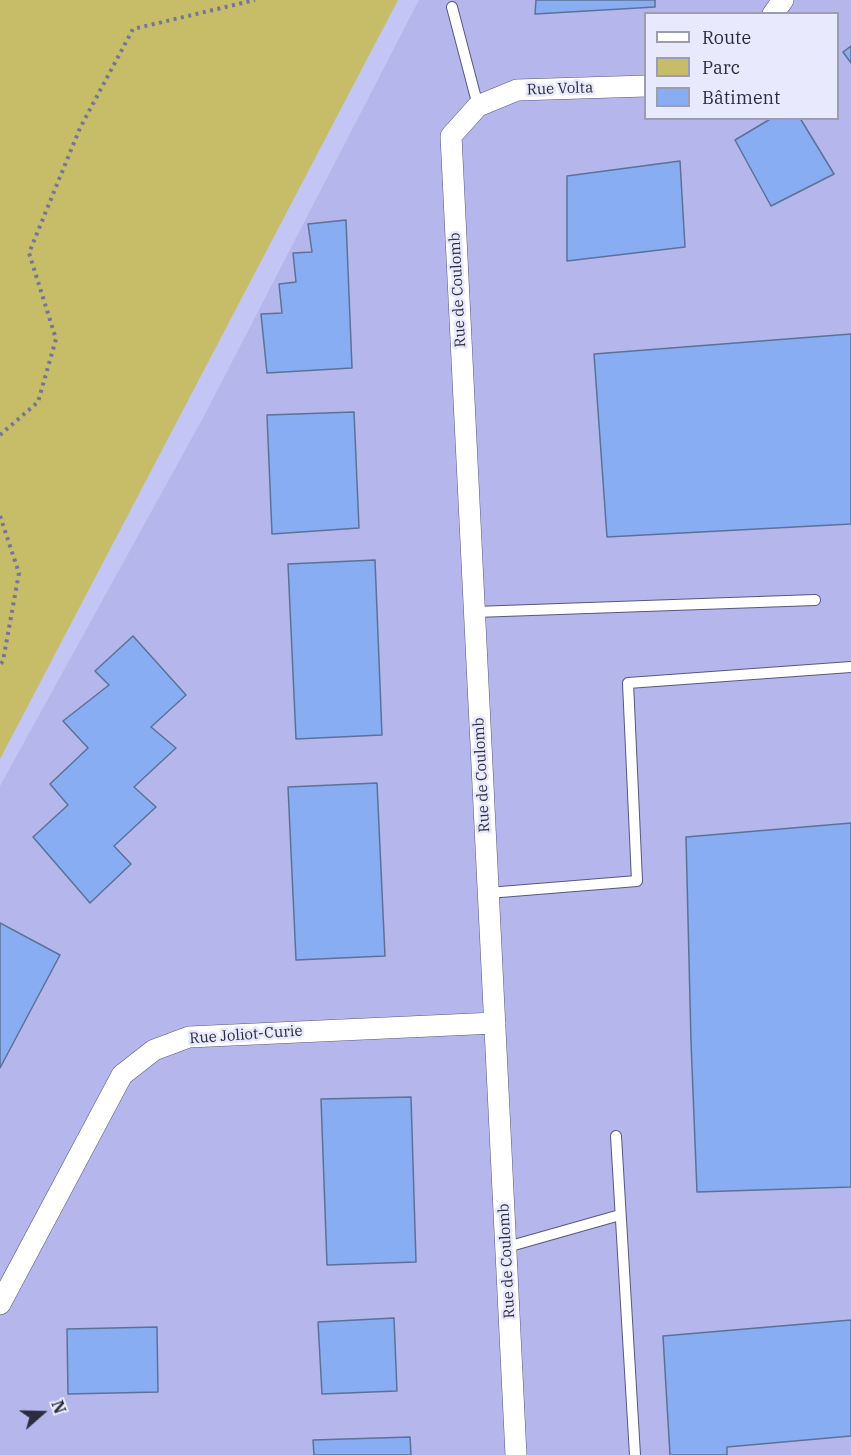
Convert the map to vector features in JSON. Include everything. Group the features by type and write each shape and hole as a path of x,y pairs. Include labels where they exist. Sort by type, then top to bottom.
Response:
{"street":[{"name":"Rue Volta","path":"478,106 517,90 644,86"},
{"name":"Rue de Coulomb","path":"478,106 451,136 516,1455"},
{"name":"Rue Joliot-Curie","path":"0,1304 122,1075 154,1050 189,1037 495,1023"}],"lane":[{"path":"453,7 478,106"},
{"path":"474,612 815,600"},
{"path":"488,893 637,881 628,683 851,667"},
{"path":"616,1136 635,1455"},
{"path":"507,1247 620,1215"}],"path":[{"path":"0,435 38,402 56,339 29,253 80,128 133,29 255,0"},
{"path":"0,516 20,573 3,661 0,665"}],"shaded area":[{"path":"419,0 851,0 851,1455 0,1455 0,786 204,416"}],"green space":[{"path":"0,0 398,0 0,759"}],"building":[{"path":"536,0 655,0 655,7 535,14"},
{"path":"851,46 851,63 843,52"},
{"path":"769,120 801,120 834,174 771,206 735,140"},
{"path":"680,161 685,247 567,261 567,176"},
{"path":"346,220 352,368 267,373 261,314 282,313 279,284 296,282 293,253 312,252 308,224"},
{"path":"851,334 851,524 607,537 594,354"},
{"path":"354,412 359,528 272,534 267,415"},
{"path":"375,560 382,735 296,739 288,564"},
{"path":"133,636 186,695 151,727 176,748 134,787 156,807 114,846 131,864 90,903 33,837 68,805 50,784 88,748 63,721 109,685 95,671"},
{"path":"377,783 385,956 296,960 288,787"},
{"path":"851,823 851,1187 697,1192 686,837"},
{"path":"0,923 60,955 0,1068"},
{"path":"411,1097 416,1262 327,1265 321,1099"},
{"path":"394,1318 397,1391 322,1394 318,1322"},
{"path":"851,1320 851,1436 727,1447 727,1455 670,1455 663,1336"},
{"path":"157,1327 158,1392 68,1394 67,1329"},
{"path":"410,1437 411,1455 314,1455 313,1440"}]}
